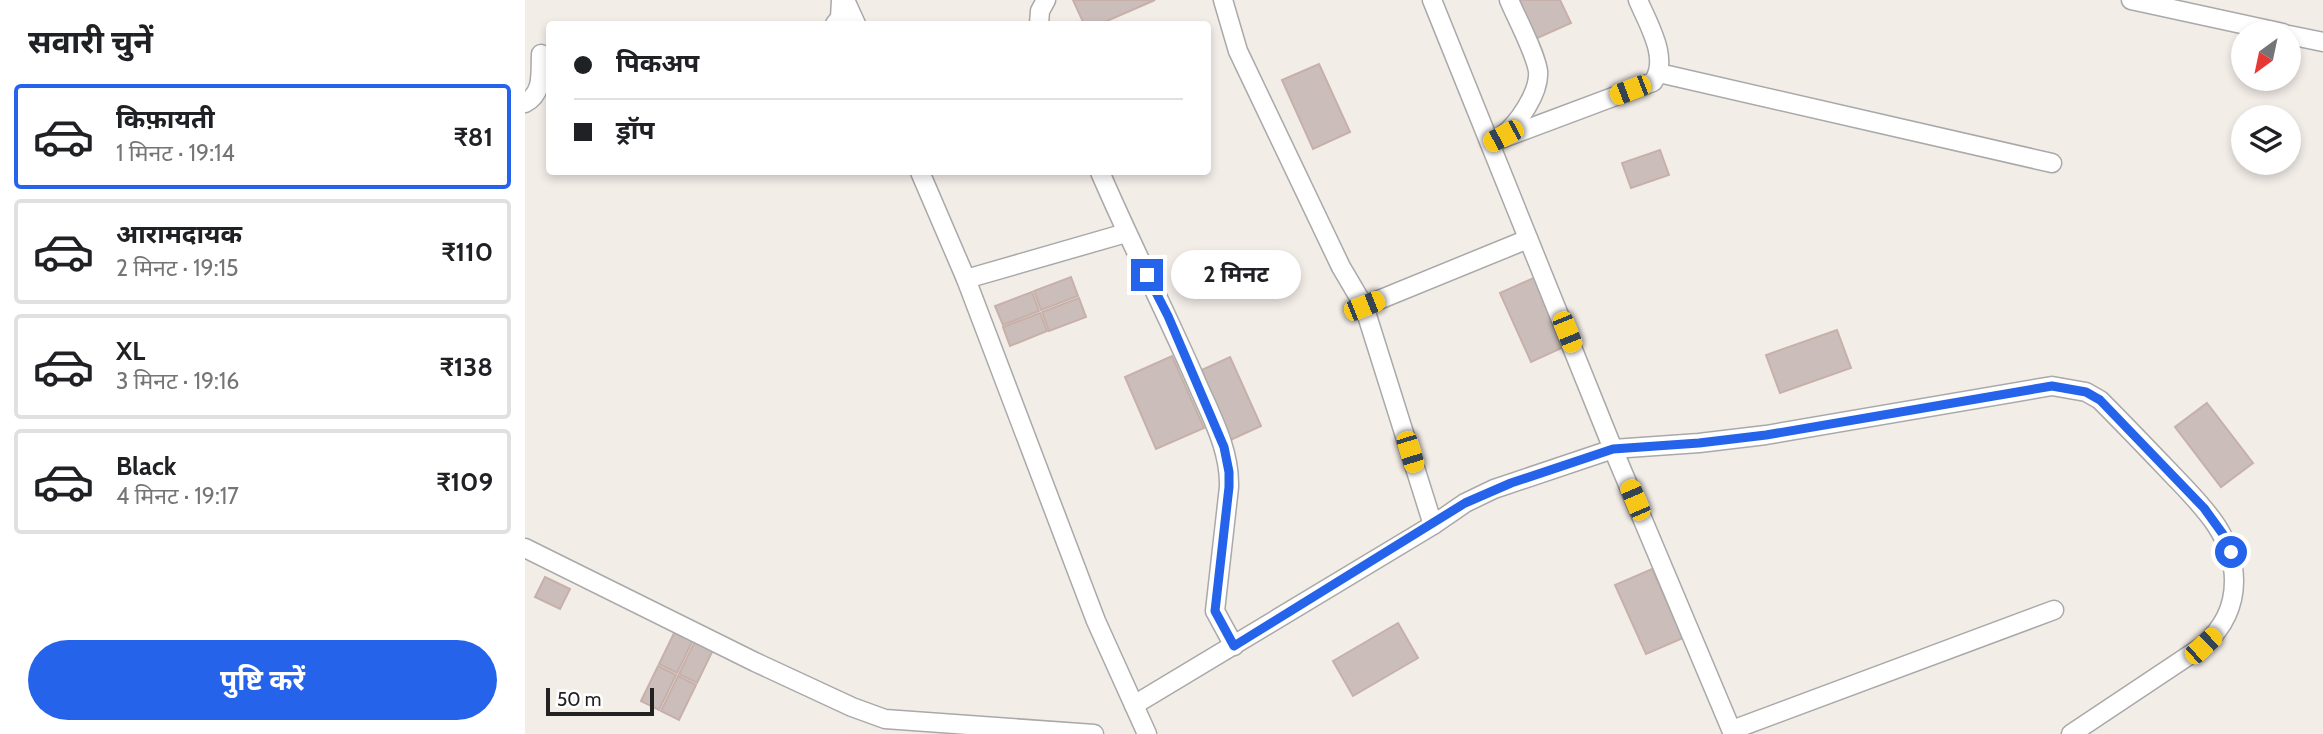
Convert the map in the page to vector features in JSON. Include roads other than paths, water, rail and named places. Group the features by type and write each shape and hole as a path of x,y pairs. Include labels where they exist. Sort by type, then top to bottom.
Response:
{"lane":[{"path":"838,21 843,0"},
{"path":"843,0 854,21"},
{"path":"1039,21 1040,11 1046,0"},
{"path":"1223,0 1238,51 1341,267 1364,306 1433,525"},
{"path":"1432,0 1613,449 1733,732 2055,610"},
{"path":"1490,143 1512,128 1530,101 1538,79 1536,63 1509,0"},
{"path":"1490,143 1653,82 1659,73 1661,59 1639,0"},
{"path":"2131,0 2231,22"},
{"path":"2301,37 2323,42"},
{"path":"525,103 534,98 540,87 538,54"},
{"path":"1659,73 2052,163"},
{"path":"921,175 966,279 1096,621 1147,734"},
{"path":"1101,175 1126,233 1168,316 1224,447 1229,487 1215,611 1234,646"},
{"path":"966,279 1126,233"},
{"path":"1364,306 1528,239"},
{"path":"1134,705 1433,525 1465,503 1494,489 1613,449 1766,435 2052,386 2086,392 2100,400 2204,508 2225,537 2234,565 2234,595 2215,635 2203,646 2071,734"},
{"path":"525,548 755,663 885,719 1094,734"}]}
